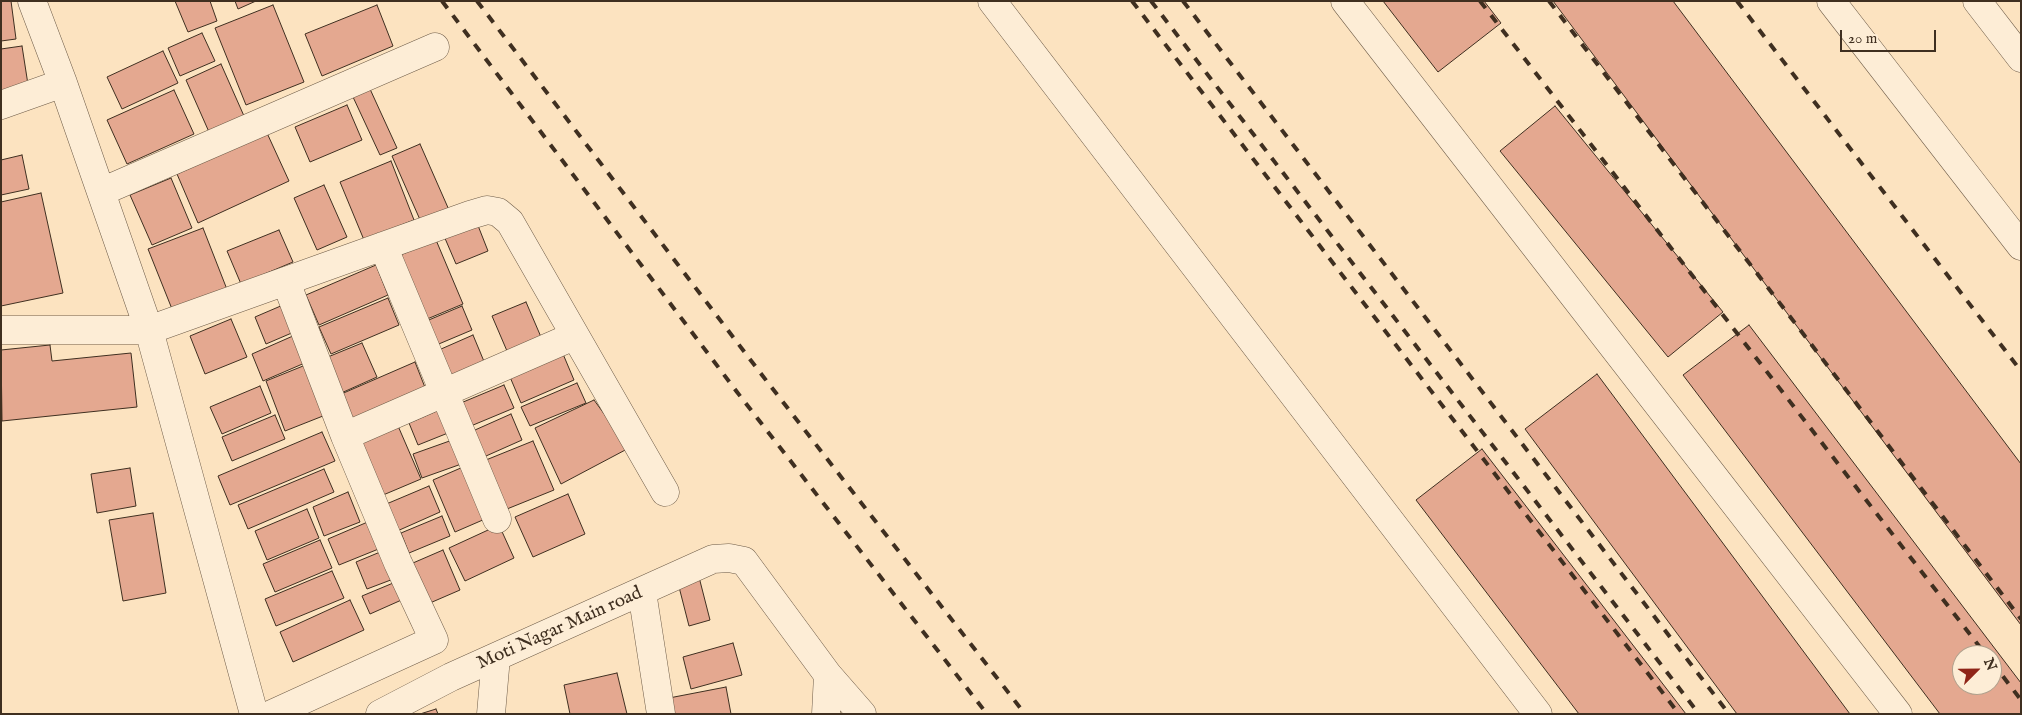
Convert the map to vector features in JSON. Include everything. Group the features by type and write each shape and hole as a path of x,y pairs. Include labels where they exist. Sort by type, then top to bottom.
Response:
{"street":[{"path":"32,1 63,83 149,330 254,714"},
{"path":"992,1 1538,714"},
{"path":"1345,1 1898,714"},
{"path":"1831,1 2021,246"},
{"path":"1977,1 2021,58"},
{"path":"101,192 435,47"},
{"path":"1,105 63,83"},
{"path":"1,330 149,330 470,214 487,210 498,212 510,222 665,492"},
{"path":"383,246 497,519"},
{"path":"272,714 434,640 398,563 286,282"},
{"path":"346,436 574,336"},
{"name":"Moti Nagar Main road","path":"380,714 451,677 713,559 729,558 744,561 828,675"},
{"path":"642,592 661,714"},
{"path":"492,714 496,658"},
{"path":"826,714 828,675"},
{"path":"828,675 862,714"}],"building":[{"path":"1,1 11,1 16,39 1,41"},
{"path":"175,1 210,1 217,21 188,32"},
{"path":"235,1 256,1 238,9"},
{"path":"1383,1 1484,1 1501,23 1438,72"},
{"path":"1553,1 1673,1 2021,464 2021,625"},
{"path":"273,5 304,82 246,105 215,28"},
{"path":"377,5 393,46 322,76 305,34"},
{"path":"202,33 215,61 180,76 168,48"},
{"path":"22,46 29,91 1,95 1,49"},
{"path":"163,51 178,83 122,109 107,77"},
{"path":"221,64 244,116 209,132 186,80"},
{"path":"370,89 397,148 380,155 353,97"},
{"path":"174,90 194,134 127,164 107,120"},
{"path":"347,105 362,140 310,162 295,127"},
{"path":"1555,106 1723,312 1668,357 1500,151"},
{"path":"267,133 289,181 198,223 177,174"},
{"path":"420,144 449,210 421,222 392,156"},
{"path":"22,155 29,189 1,195 1,160"},
{"path":"391,161 414,220 364,240 340,182"},
{"path":"171,178 192,228 152,245 130,195"},
{"path":"324,185 347,237 317,250 294,198"},
{"path":"41,193 63,293 1,306 1,202"},
{"path":"477,223 488,251 456,264 444,236"},
{"path":"203,228 228,292 174,314 148,249"},
{"path":"279,230 293,262 241,284 227,251"},
{"path":"436,240 463,304 420,322 393,258"},
{"path":"376,265 388,295 319,325 306,295"},
{"path":"388,298 399,325 331,354 319,327"},
{"path":"290,302 301,329 266,344 255,317"},
{"path":"526,302 544,344 510,358 492,316"},
{"path":"462,306 472,330 434,346 424,322"},
{"path":"231,319 247,357 205,374 190,336"},
{"path":"1749,325 1992,645 1952,645 1952,695 2002,695 2002,658 2021,683 2021,714 1940,714 1683,375"},
{"path":"302,332 314,359 263,381 252,354"},
{"path":"473,335 488,371 448,388 432,353"},
{"path":"362,343 377,377 339,394 323,359"},
{"path":"50,345 52,361 131,353 137,407 2,421 1,350"},
{"path":"563,354 574,380 521,403 510,377"},
{"path":"415,362 426,390 350,423 339,395"},
{"path":"308,364 328,414 285,431 266,381"},
{"path":"1597,374 1850,714 1737,714 1525,429"},
{"path":"577,383 586,403 530,426 521,407"},
{"path":"504,385 514,408 466,428 456,405"},
{"path":"260,386 271,413 222,434 210,407"},
{"path":"594,400 629,448 561,484 535,428"},
{"path":"448,406 458,429 418,445 409,423"},
{"path":"511,414 522,440 477,460 466,434"},
{"path":"275,415 285,439 232,461 222,437"},
{"path":"395,419 421,479 376,498 350,438"},
{"path":"322,432 335,461 230,505 218,476"},
{"path":"458,438 467,462 422,478 413,454"},
{"path":"533,441 554,490 502,511 481,462"},
{"path":"1482,449 1686,714 1579,714 1416,500"},
{"path":"470,464 492,516 455,532 433,480"},
{"path":"130,468 136,506 97,513 91,474"},
{"path":"324,469 334,492 248,529 238,505"},
{"path":"429,486 440,512 395,532 384,505"},
{"path":"348,492 360,522 324,536 313,507"},
{"path":"568,494 585,534 533,557 515,517"},
{"path":"307,509 319,538 267,560 255,531"},
{"path":"153,513 166,593 123,601 109,520"},
{"path":"442,516 450,536 409,553 401,533"},
{"path":"370,521 381,548 339,565 328,539"},
{"path":"499,525 514,558 465,581 449,548"},
{"path":"320,540 332,568 275,592 263,564"},
{"path":"385,550 396,578 367,589 356,562"},
{"path":"443,550 460,590 423,606 406,566"},
{"path":"332,571 344,598 276,626 265,599"},
{"path":"699,577 710,620 689,626 678,583"},
{"path":"398,581 406,598 370,614 362,596"},
{"path":"350,600 364,630 293,662 280,632"},
{"path":"733,643 742,675 691,689 683,657"},
{"path":"617,673 627,714 570,714 564,685"},
{"path":"726,687 731,714 672,714 669,698"},
{"path":"436,709 438,714 420,714"}],"railway":[{"path":"442,1 737,392 987,714"},
{"path":"477,1 762,375 1025,714"},
{"path":"1132,1 1679,714"},
{"path":"1151,1 1699,714"},
{"path":"1183,1 1729,714"},
{"path":"1480,1 1978,645"},
{"path":"1549,1 2021,619"},
{"path":"1737,1 2021,371"},
{"path":"2002,675 2021,700"}]}
